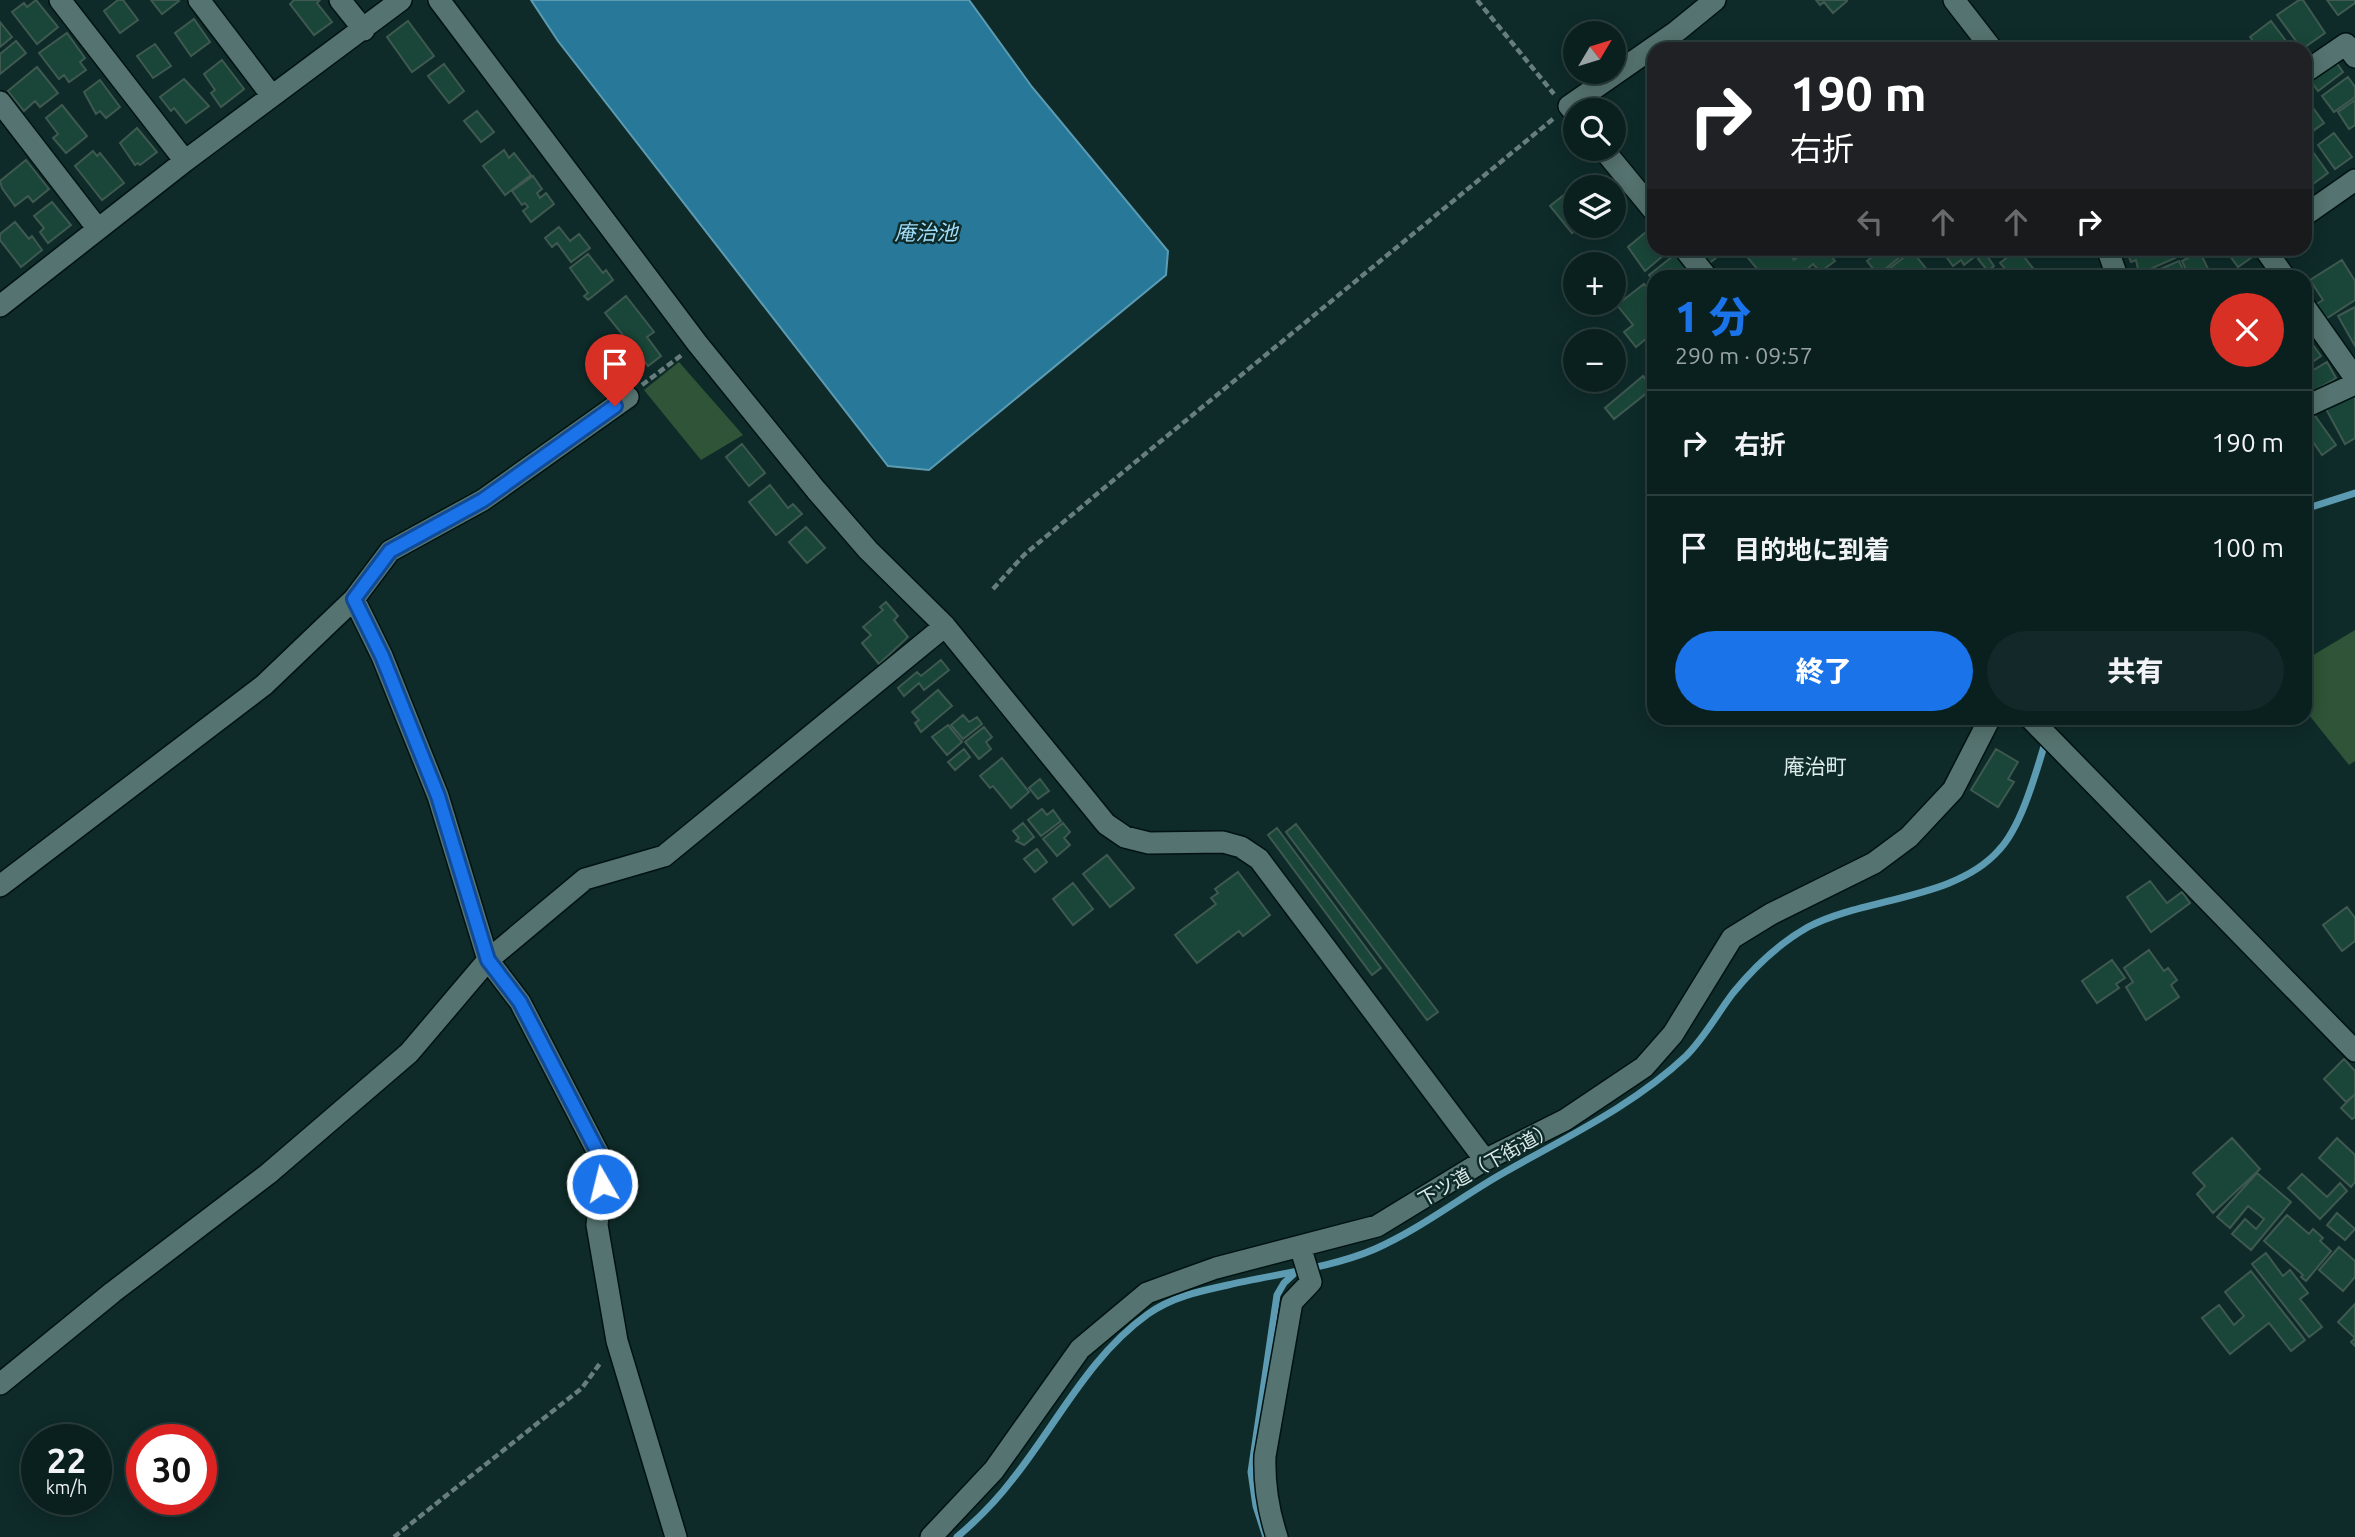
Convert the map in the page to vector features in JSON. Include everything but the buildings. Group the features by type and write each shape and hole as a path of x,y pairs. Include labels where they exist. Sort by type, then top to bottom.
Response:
{"street":[{"path":"60,0 185,161"},
{"path":"199,0 272,96"},
{"path":"340,0 363,30"},
{"path":"4,296 98,229 401,0"},
{"path":"439,0 697,343 841,520 945,626 1105,824 1125,837 1149,843 1223,842 1241,847 1259,859 1485,1160"},
{"path":"1662,42 1715,0"},
{"path":"1954,0 1987,42"},
{"path":"2312,67 2346,44 2355,57"},
{"path":"1588,98 1647,54"},
{"path":"0,102 98,229"},
{"path":"1614,161 1647,202"},
{"path":"2312,210 2355,180"},
{"path":"1690,256 1701,270"},
{"path":"2312,317 2355,379"},
{"path":"2312,404 2355,384"},
{"path":"0,886 264,685 354,599 390,551 483,500 628,397"},
{"path":"354,599 382,656 438,796 488,960 520,1002 604,1164 597,1225 617,1341 676,1537"},
{"path":"0,1384 113,1292 268,1174 409,1053 488,960 585,879 664,856 945,626"},
{"name":"下ツ道（下街道）","path":"931,1537 994,1470 1080,1349 1147,1293 1216,1268 1377,1226 1485,1160 1564,1121 1644,1067 1673,1034 1732,938 1771,914 1874,863 1909,837 1953,790 1986,725"},
{"path":"2038,725 2355,1051"},
{"path":"1277,1537 1268,1510 1264,1482 1265,1457 1292,1302 1311,1282 1300,1246"}],"path":[{"path":"1477,0 1563,102"},
{"path":"993,589 1024,555 1563,117"},
{"path":"628,397 697,343"},
{"path":"394,1537 582,1388 617,1341"}],"green space":[{"path":"679,362 743,435 701,460 644,390"},
{"path":"2355,630 2355,761 2349,765 2312,719 2312,656"}],"water":[{"name":"庵治池","path":"531,0 969,0 1032,87 1168,251 1166,275 929,470 888,466 558,41"}],"waterway":[{"path":"2312,507 2355,493"},
{"path":"957,1537 1006,1488 1090,1371 1127,1331 1148,1314 1186,1295 1340,1261 1391,1241 1643,1091 1693,1049 1750,974 1777,948 1797,934 1831,917 1959,879 1980,866 2009,838 2025,805 2051,725"},
{"path":"1266,1537 1256,1506 1251,1472 1277,1295 1284,1283 1298,1270"}],"district":[{"name":"庵治町","path":"1815,766"}],"route":[{"path":"602,1184 604,1164 520,1002 488,960 438,796 382,656 354,599 390,551 483,500 615,406"}]}
